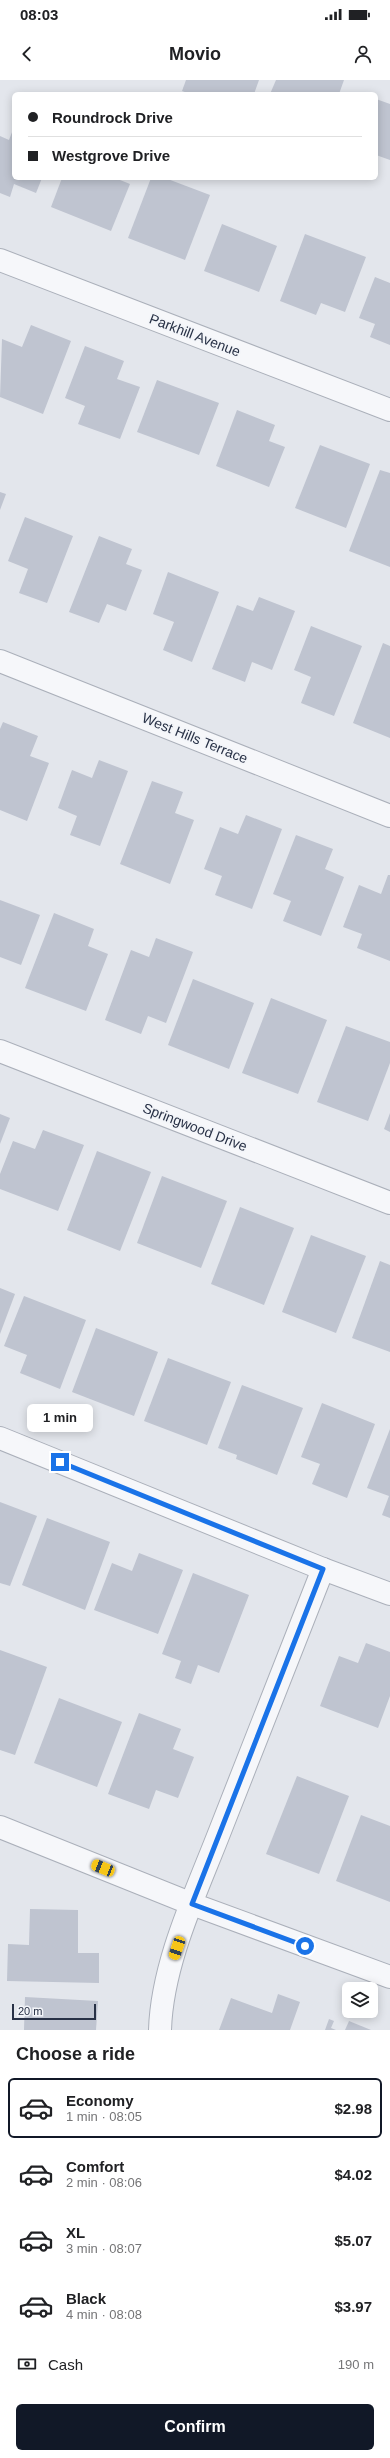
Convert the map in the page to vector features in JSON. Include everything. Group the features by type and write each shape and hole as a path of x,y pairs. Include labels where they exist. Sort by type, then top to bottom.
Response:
{"street":[{"name":"Parkhill Avenue","path":"0,260 390,410"},
{"name":"West Hills Terrace","path":"0,661 390,816"},
{"name":"Springwood Drive","path":"0,1051 390,1203"},
{"path":"0,1438 323,1569 390,1594"},
{"path":"160,2030 161,2012 167,1978 192,1904 323,1569"},
{"path":"0,1827 192,1904 390,1977"}],"building":[{"path":"186,80 259,80 255,92 182,91"},
{"path":"276,80 344,80 340,92 271,92"},
{"path":"378,100 390,104 390,160 378,156"},
{"path":"12,132 12,180 41,180 36,193 14,184 10,197 0,193 0,136 9,140"},
{"path":"61,180 120,180 130,184 111,231 51,207"},
{"path":"150,180 170,180 210,195 185,260 128,238"},
{"path":"222,224 277,246 259,292 204,271"},
{"path":"305,234 366,257 345,312 321,303 316,315 280,301"},
{"path":"375,277 390,283 390,345 370,337 375,324 359,318"},
{"path":"31,325 71,341 43,414 0,397 2,339 22,347"},
{"path":"85,346 124,361 117,379 140,387 120,439 78,424 85,406 65,398"},
{"path":"157,380 219,403 199,455 137,432"},
{"path":"237,410 275,425 269,441 285,447 269,487 216,466"},
{"path":"320,445 370,464 346,528 295,508"},
{"path":"380,470 390,473 390,567 349,551"},
{"path":"0,492 6,494 0,510"},
{"path":"25,517 73,536 47,603 19,593 28,569 8,561"},
{"path":"99,536 132,549 126,564 142,570 126,611 107,604 99,623 69,612"},
{"path":"168,572 219,592 192,662 163,650 174,622 153,614"},
{"path":"259,597 295,611 272,670 252,662 245,682 212,669 237,605 253,611"},
{"path":"311,626 362,646 334,716 301,703 311,677 294,670"},
{"path":"383,643 390,646 390,738 353,723"},
{"path":"3,722 38,736 30,756 49,763 27,821 0,810 0,729"},
{"path":"99,760 128,771 100,846 70,835 77,816 58,808 72,770 92,778"},
{"path":"152,781 183,792 175,813 194,820 170,884 120,864"},
{"path":"246,815 282,829 252,909 215,895 222,876 204,869 220,827 238,834"},
{"path":"296,835 333,849 325,869 344,877 321,936 283,921 291,901 273,894"},
{"path":"388,875 390,875 390,961 357,948 362,934 343,927 359,885 381,894"},
{"path":"0,900 40,915 21,965 0,957"},
{"path":"54,913 94,929 88,946 108,954 86,1011 25,988"},
{"path":"156,938 193,952 166,1023 148,1016 141,1034 105,1020 131,950 149,957"},
{"path":"193,979 254,1003 229,1069 168,1045"},
{"path":"271,998 327,1020 298,1094 242,1073"},
{"path":"346,1026 390,1042 390,1063 368,1121 317,1102"},
{"path":"390,1113 390,1132 384,1129"},
{"path":"0,1114 10,1118 0,1144"},
{"path":"43,1130 84,1145 58,1211 0,1189 0,1174 13,1141 35,1149"},
{"path":"97,1151 151,1172 120,1251 67,1230"},
{"path":"162,1176 227,1201 201,1268 137,1243"},
{"path":"240,1207 294,1228 264,1305 211,1284"},
{"path":"311,1235 366,1256 336,1333 282,1312"},
{"path":"380,1261 390,1265 390,1352 352,1338"},
{"path":"0,1288 15,1294 0,1334"},
{"path":"24,1296 86,1320 60,1389 20,1373 27,1355 4,1346"},
{"path":"96,1328 158,1352 134,1416 72,1392"},
{"path":"168,1358 231,1382 207,1445 144,1421"},
{"path":"242,1385 303,1408 277,1475 236,1459 237,1455 218,1448"},
{"path":"322,1403 375,1424 347,1498 312,1484 320,1464 301,1457"},
{"path":"390,1429 390,1518 382,1515 389,1496 367,1488"},
{"path":"0,1502 37,1516 10,1586 0,1583"},
{"path":"47,1518 110,1542 85,1610 22,1585"},
{"path":"139,1553 183,1570 158,1634 94,1610 112,1563 132,1571"},
{"path":"193,1573 249,1595 219,1673 198,1665 191,1684 175,1678 181,1661 162,1654"},
{"path":"366,1643 390,1652 390,1696 378,1728 320,1706 339,1656 358,1663"},
{"path":"0,1650 47,1667 15,1755 0,1750"},
{"path":"59,1698 122,1722 97,1787 34,1763"},
{"path":"139,1713 181,1729 173,1749 194,1757 178,1798 156,1790 149,1809 108,1794"},
{"path":"297,1776 349,1796 319,1874 266,1854"},
{"path":"361,1815 390,1826 390,1902 336,1881"},
{"path":"30,1909 78,1910 78,1953 99,1953 99,1983 7,1981 8,1944 29,1945"},
{"path":"278,1994 300,2002 290,2030 219,2030 231,1998 272,2013"},
{"path":"25,1997 98,2001 96,2030 24,2030"},
{"path":"329,2019 334,2021 331,2028 336,2030 325,2030"},
{"path":"349,2021 371,2030 345,2030"}],"route":[{"path":"60,1462 323,1569 192,1904 305,1946"}]}
